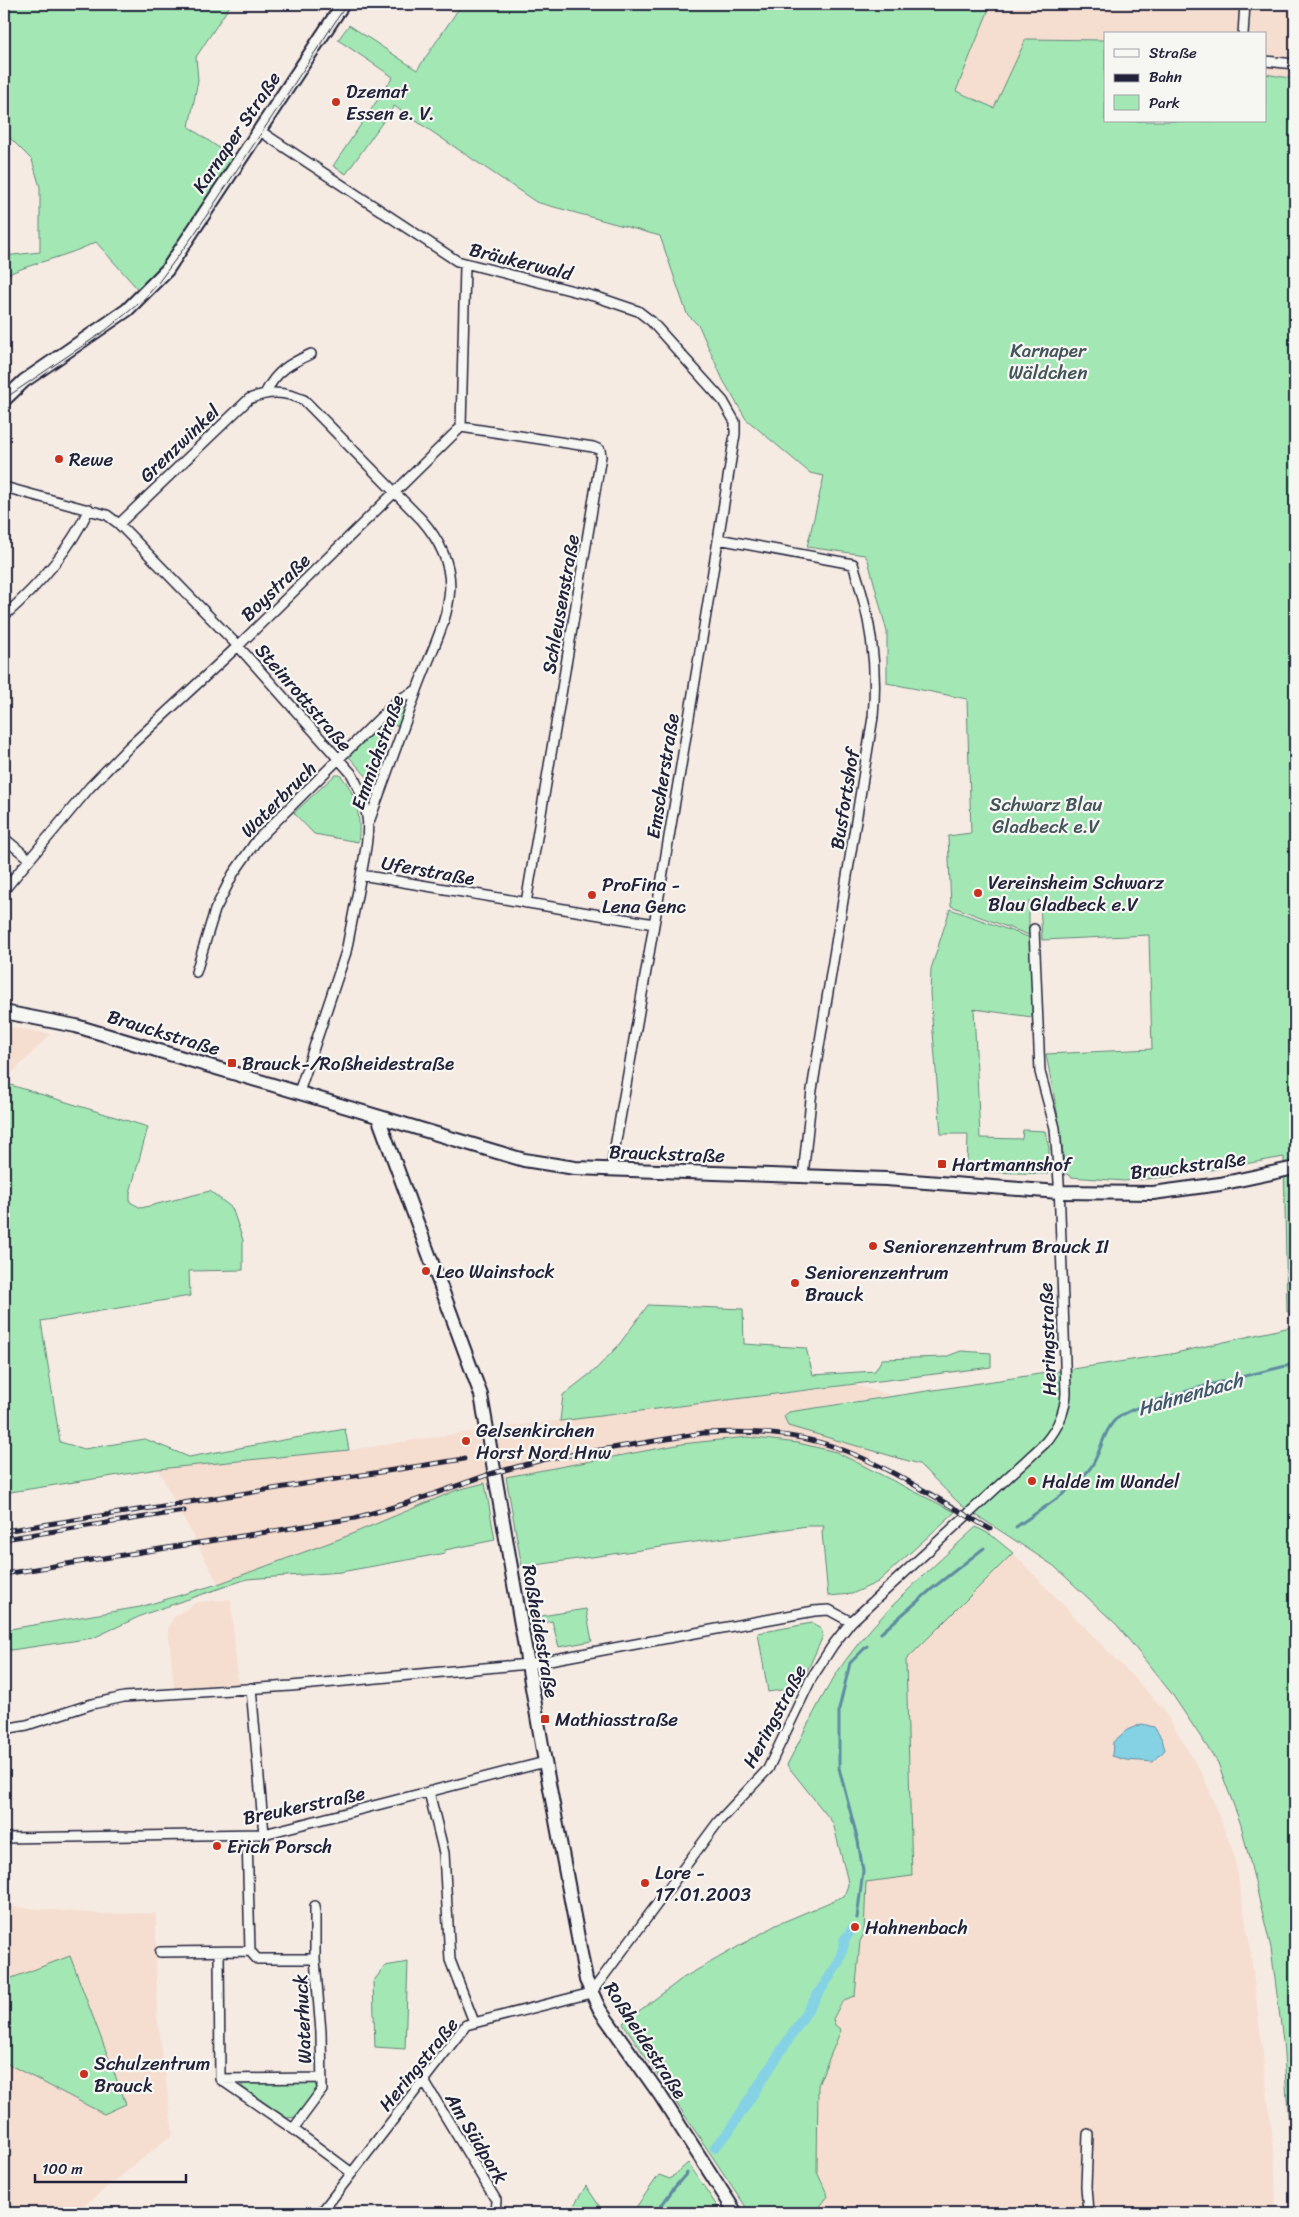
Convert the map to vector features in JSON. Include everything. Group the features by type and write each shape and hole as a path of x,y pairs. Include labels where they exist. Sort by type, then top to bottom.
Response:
{"main road":[{"name":"Karnaper Straße","path":"24,381 127,310 158,279 182,249 344,4"},
{"path":"4,389 24,381"},
{"path":"4,400 24,381"},
{"name":"Brauckstraße","path":"4,1012 56,1022 524,1160 558,1167 886,1179 1059,1192 1153,1192 1220,1184 1295,1168"},
{"name":"Roßheidestraße","path":"378,1117 481,1395 582,1968 591,1993 600,2010 660,2096 736,2213"}],"street":[{"path":"1243,32 1245,4"},
{"path":"1266,61 1295,64"},
{"name":"Bräukerwald","path":"260,130 465,265 597,297 638,311 651,321 716,393"},
{"path":"461,426 465,265"},
{"name":"Grenzwinkel","path":"119,524 239,407 250,399 266,392 271,382 282,369 311,354"},
{"path":"266,392 281,392 304,400 395,493"},
{"name":"Emscherstraße","path":"611,1169 654,924 735,428 735,422 729,410 716,393"},
{"name":"Boystraße","path":"4,890 28,858 90,787 129,747 238,646 461,426"},
{"name":"Schleusenstraße","path":"461,426 593,447 600,450 601,456 526,903"},
{"name":"Steinrottstraße","path":"4,487 107,514 238,646 337,760 351,773 364,796 368,825 361,875"},
{"name":"Emmichstraße","path":"368,825 449,604 451,581 446,556 437,537 395,493"},
{"path":"4,616 45,574 80,527 89,509"},
{"name":"Busfortshof","path":"718,539 853,564 865,599 872,643 876,680 873,717 812,1090 803,1176"},
{"name":"Emmichstraße","path":"337,760 398,700 417,690"},
{"name":"Waterbruch","path":"196,972 215,910 233,874 257,840 337,760"},
{"path":"4,838 28,858"},
{"name":"Uferstraße","path":"298,1092 346,952 361,875 654,924"},
{"path":"1034,929 1040,1072 1055,1128 1059,1192"},
{"name":"Heringstraße","path":"321,2213 466,2025 580,1998 591,1993 718,1822 768,1770 811,1679 833,1645 851,1622 1045,1443 1059,1424 1063,1414 1066,1393 1059,1192"},
{"path":"4,1729 27,1725 108,1700 528,1664 814,1610 829,1610 851,1622"},
{"path":"251,1688 264,1834"},
{"name":"Breukerstraße","path":"4,1838 247,1836 264,1834 545,1762"},
{"path":"429,1792 444,1853 450,1960 474,2022"},
{"path":"247,1836 250,1952"},
{"name":"Waterhuck","path":"293,2129 322,2090 321,2032 315,1959 315,1906"},
{"name":"Waterhuck","path":"160,1952 250,1952 257,1959 315,1959"},
{"path":"219,1952 220,2079 293,2129 352,2174"},
{"name":"Waterhuck","path":"220,2079 322,2078"},
{"name":"Am Südpark","path":"424,2080 496,2200 495,2213"},
{"path":"1088,2134 1086,2186 1088,2213"}],"shaded area":[{"path":"991,4 1295,4 1295,79 1266,74 1266,32 1104,32 1104,40 1026,39 994,108 956,91"},
{"path":"4,1026 51,1034 4,1081"},
{"path":"856,1385 890,1395 789,1412 788,1426 819,1433 872,1452 871,1469 836,1452 682,1444 506,1477 458,1490 342,1538 218,1584 158,1469 349,1450 495,1428"},
{"path":"1013,1553 1163,1708 1204,1777 1234,1854 1250,1945 1275,2158 1276,2213 815,2213 828,2196 817,2172 818,2085 841,2030 835,2025 833,2019 841,2003 847,1998 855,1996 860,1941 864,1934 866,1881 912,1875 906,1660"},
{"path":"231,1599 238,1683 174,1688 168,1628 174,1617 197,1602"},
{"name":"Schulzentrum Brauck","path":"4,1906 102,1914 156,1913 157,2014 173,2134 75,2213 4,2213"}],"green space":[{"path":"4,4 231,4 196,57 198,80 189,127 239,162 143,295 96,242 4,276 4,256 40,252 40,187 32,160 4,132"},
{"name":"Karnaper Wäldchen","path":"462,4 991,4 956,91 994,108 1026,39 1104,40 1104,122 1266,122 1266,74 1295,79 1295,1310 1287,1312 1284,1157 1177,1176 1124,1181 1071,1177 1065,1173 1060,1127 1046,1054 1152,1049 1149,935 1042,940 1040,902 1029,902 1029,935 951,906 948,836 971,833 967,699 887,683 887,632 868,560 865,555 807,547 824,476 810,473 746,419 723,380 699,326 687,314 660,236 536,202 394,106 346,174 333,166 393,77 338,40 349,25 417,70"},
{"path":"401,706 404,711 399,726 391,725 377,762 384,766 381,774 368,778 350,758 349,754"},
{"path":"335,775 340,775 346,782 357,806 358,842 314,834 294,813"},
{"path":"950,909 1031,938 1032,1017 974,1009 980,1138 1022,1139 1023,1130 1045,1131 1049,1148 1048,1174 990,1172 967,1165 968,1134 941,1134 930,993 931,969"},
{"path":"4,1083 148,1127 130,1193 130,1202 141,1208 210,1191 232,1208 243,1240 243,1270 189,1271 190,1296 41,1321 60,1442 84,1449 145,1439 189,1457 345,1429 349,1450 158,1469 4,1493"},
{"path":"648,1305 743,1309 744,1344 806,1348 813,1375 875,1371 882,1359 945,1357 961,1351 991,1353 991,1367 560,1421 563,1395 595,1370 618,1346"},
{"path":"1295,1326 1295,2213 1283,2041 1271,1948 1241,1825 1218,1763 1172,1694 1117,1625 1054,1566 961,1505 919,1464 788,1426 784,1416 789,1412 1171,1354"},
{"path":"747,1437 798,1443 836,1452 955,1512 878,1582 852,1594 828,1596 822,1532 824,1526 807,1526 522,1567 506,1477 682,1444"},
{"path":"485,1483 495,1540 445,1550 445,1553 341,1572 247,1579 145,1614 93,1638 4,1651 4,1630 140,1607 218,1584 342,1538 457,1490"},
{"path":"976,1527 991,1535 1013,1553 906,1660 912,1876 866,1882 864,1934 860,1941 855,1996 843,2002 833,2019 835,2025 841,2030 818,2085 817,2172 828,2196 815,2213 750,2213 623,2023 683,1978 776,1925 844,1896 848,1885 847,1878 833,1823 787,1765 829,1686 859,1643 907,1591"},
{"path":"586,1609 592,1641 559,1647 552,1621 542,1623 541,1616"},
{"path":"812,1623 821,1628 823,1636 800,1687 768,1692 758,1633"},
{"path":"70,1956 126,2104 104,2114 4,2062 4,1981"},
{"path":"408,1962 405,2049 375,2047 373,1982 385,1966"},
{"path":"242,2083 315,2083 317,2090 297,2117 287,2118 242,2087"},
{"path":"688,2163 719,2209 713,2213 632,2213 659,2175 670,2179"},
{"path":"586,2186 604,2213 569,2213"}],"water":[{"path":"1142,1724 1154,1727 1162,1739 1165,1750 1153,1762 1126,1760 1112,1756 1113,1742 1127,1730"}],"waterway":[{"name":"Hahnenbach","path":"1016,1527 1054,1501 1088,1471 1096,1459 1106,1433 1114,1421 1126,1413 1171,1396 1295,1364"},
{"name":"Hahnenbach","path":"881,1633 934,1587 984,1548"},
{"name":"Hahnenbach","path":"857,1918 863,1871 858,1841 839,1768 839,1709 850,1663 867,1646"},
{"name":"Hahnenbach","path":"844,1940 853,1928"},
{"name":"Hahnenbach","path":"715,2147 727,2134 839,1962 844,1944"},
{"name":"Hahnenbach","path":"656,2213 687,2173"}],"tram line":[{"path":"4,399 106,330 143,300 158,283 193,236 347,4"}],"railway":[{"path":"4,1574 355,1518 411,1502 490,1474 546,1459 703,1433 736,1432 786,1435 835,1447 895,1474 990,1529"},
{"path":"4,1531 464,1459"},
{"path":"4,1539 184,1511"}],"place":[{"name":"Dzemat Essen e. V.","path":"336,102"},
{"name":"Rewe","path":"59,459"},
{"name":"Vereinsheim Schwarz Blau Gladbeck e.V","path":"978,893"},
{"name":"ProFina - Lena Genc","path":"592,895"},
{"name":"Brauck-/Roßheidestraße","path":"232,1063"},
{"name":"Hartmannshof","path":"942,1164"},
{"name":"Seniorenzentrum Brauck II","path":"873,1246"},
{"name":"Leo Wainstock","path":"426,1271"},
{"name":"Seniorenzentrum Brauck","path":"795,1283"},
{"name":"Gelsenkirchen Horst Nord Hnw","path":"466,1441"},
{"name":"Halde im Wandel","path":"1032,1481"},
{"name":"Mathiasstraße","path":"545,1719"},
{"name":"Erich Porsch","path":"217,1846"},
{"name":"Lore - 17.01.2003","path":"645,1883"},
{"name":"Hahnenbach","path":"855,1927"},
{"name":"Schulzentrum Brauck","path":"84,2074"}],"park label":[{"name":"Schwarz Blau Gladbeck e.V","path":"1046,815"}]}
